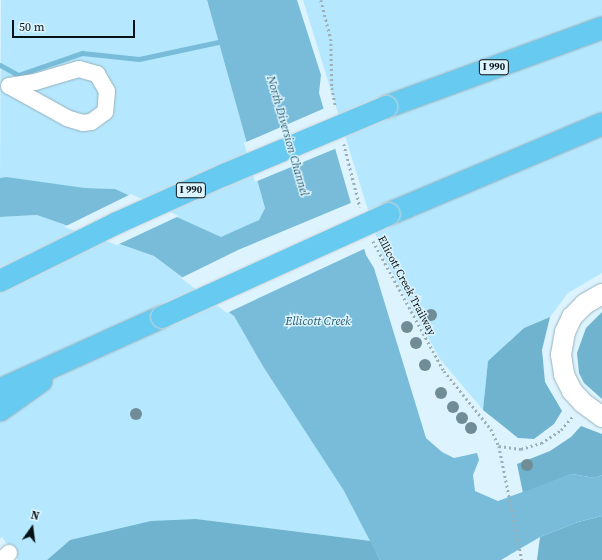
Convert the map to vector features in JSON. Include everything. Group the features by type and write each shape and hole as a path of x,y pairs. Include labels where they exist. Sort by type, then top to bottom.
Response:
{"highway":[{"name":"I 990","path":"0,281 118,223 224,175 386,107 602,28"},
{"path":"0,390 83,351 162,317 389,214 602,124"},
{"path":"0,410 83,351"}],"street":[{"path":"88,70 97,74 103,82 108,101 105,112 99,118 83,123 56,113 5,83 36,82 69,71 88,70"},
{"path":"602,294 585,304 572,317 564,332 561,355 564,375 572,391 583,403 602,417"}],"path":[{"path":"321,0 331,39 332,88 336,110"},
{"path":"343,139 362,213"},
{"name":"Ellicott Creek Trailway","path":"372,240 444,371 491,429 499,446 522,560"},
{"path":"499,446 521,449 541,443 561,430 570,419"}],"shaded area":[{"path":"1,0 207,0 265,208 259,220 221,238 115,189 85,188 0,178"},
{"path":"303,0 602,0 602,273 568,293 550,317 524,328 488,361 483,410 440,359 381,252"},
{"path":"37,215 154,256 234,316 264,368 344,491 371,541 196,519 70,540 47,560 18,560 2,537 0,539 0,217"},
{"path":"602,312 602,399 584,383 579,373 577,353 586,328"},
{"path":"550,317 542,350 545,382 562,411 554,424 534,439 518,438 483,410 488,361 524,328"},
{"path":"581,426 602,434 602,475 595,478 572,474 523,493 517,464 550,451 571,437"},
{"path":"602,516 602,560 537,560 540,537 578,522"},
{"path":"196,519 371,541 380,560 47,560 70,540 151,521"}],"water":[{"name":"Ellicott Creek","path":"207,0 297,0 321,75 319,93 366,255 374,268 426,438 442,452 454,458 477,453 479,460 473,475 475,491 498,501 572,474 595,478 602,475 602,516 578,522 540,537 501,560 380,560 344,491 264,368 234,316 154,256 37,215 0,217 0,178 6,177 85,188 115,189 221,237 259,220 265,208"}],"pier":[{"path":"325,108 337,148 255,182 244,143"},
{"path":"131,194 179,216 117,245 64,227"},
{"path":"353,202 366,248 227,313 181,278 238,250"}],"waterway":[{"path":"0,65 18,75 82,53 139,59 218,42"}],"water label":[{"name":"North Diversion Channel","path":"287,136"}]}
